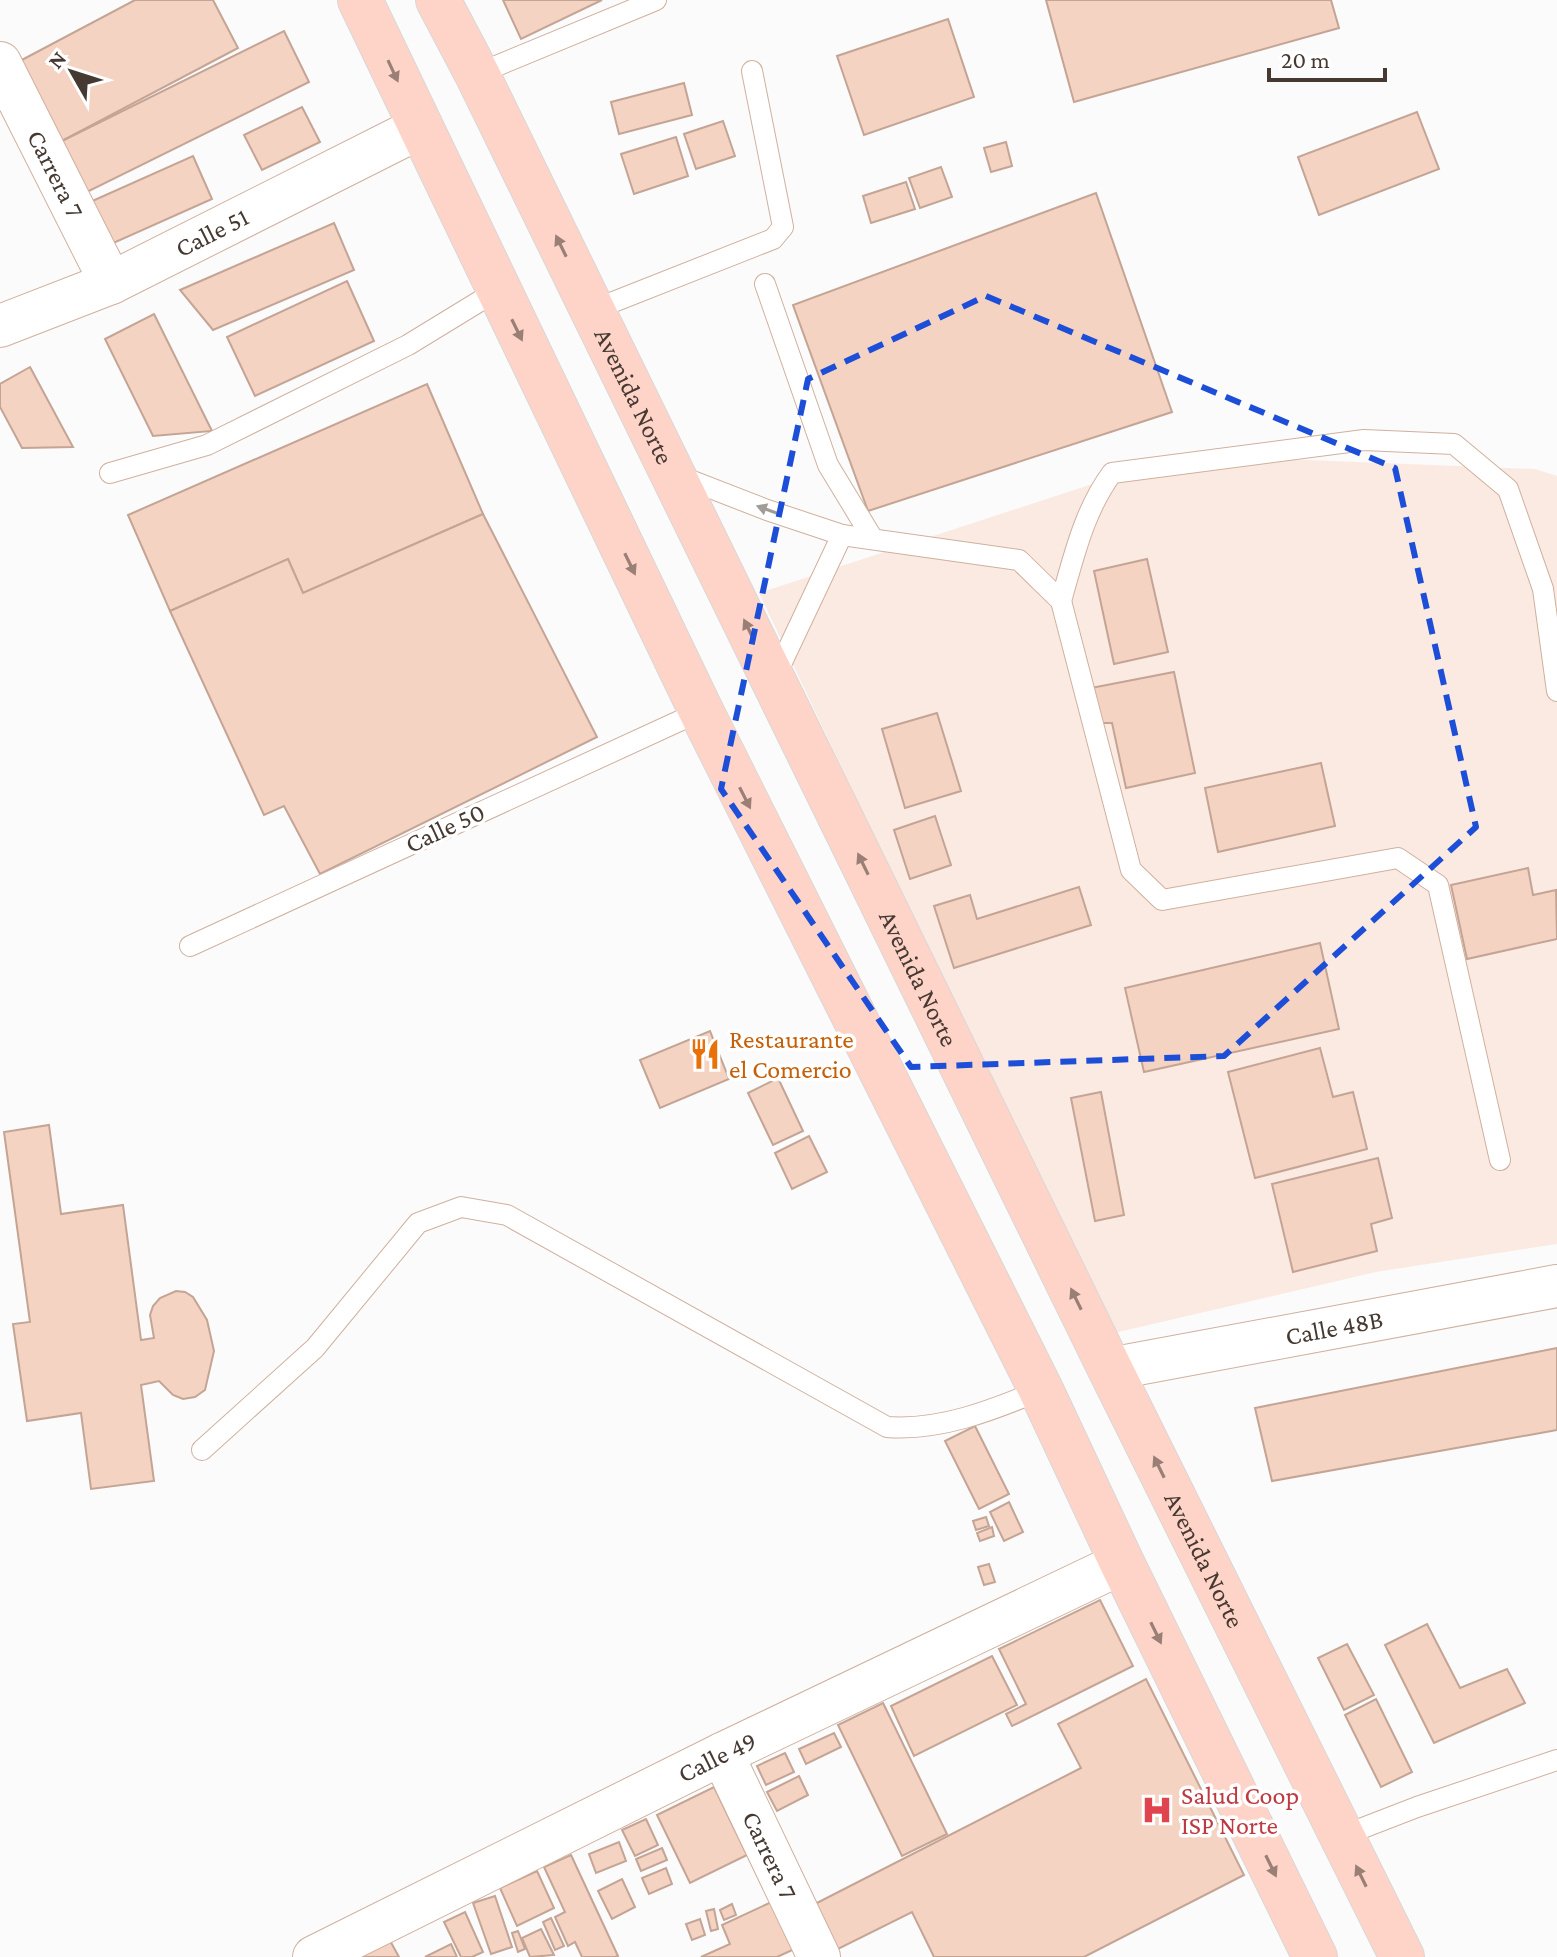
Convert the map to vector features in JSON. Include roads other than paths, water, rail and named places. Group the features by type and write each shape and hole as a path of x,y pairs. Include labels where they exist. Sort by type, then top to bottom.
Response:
{"main road":[{"path":"360,0 701,711 1041,1390 1315,1957"},
{"name":"Avenida Norte","path":"438,0 1402,1957"}],"street":[{"name":"Carrera 7","path":"0,63 111,283"},
{"name":"Calle 51","path":"0,326 111,283 419,128"},
{"name":"Calle 48B","path":"1110,1369 1557,1286"},
{"name":"Calle 49","path":"318,1956 722,1754 1122,1563"},
{"name":"Carrera 7","path":"722,1754 819,1957"}],"lane":[{"path":"477,74 656,0"},
{"path":"593,310 773,239 783,227 752,71"},
{"path":"765,284 828,465 873,539"},
{"path":"110,473 207,445 408,345 498,290"},
{"path":"1500,1160 1438,885 1398,858 1162,900 1131,870 1061,601 1083,525 1096,495 1112,473 1364,440 1454,444 1508,489 1543,589 1557,691"},
{"path":"672,473 842,535 1019,560 1061,601"},
{"path":"773,680 842,535"},
{"name":"Calle 50","path":"190,946 701,711"},
{"path":"202,1450 315,1348 418,1223 461,1207 507,1215 887,1427 913,1429 953,1420 993,1410 1041,1390"},
{"path":"1342,1836 1557,1760"}],"place":[{"name":"Restaurante el Comercio","path":"705,1054"},
{"name":"Salud Coop ISP Norte","path":"1157,1810"}]}
